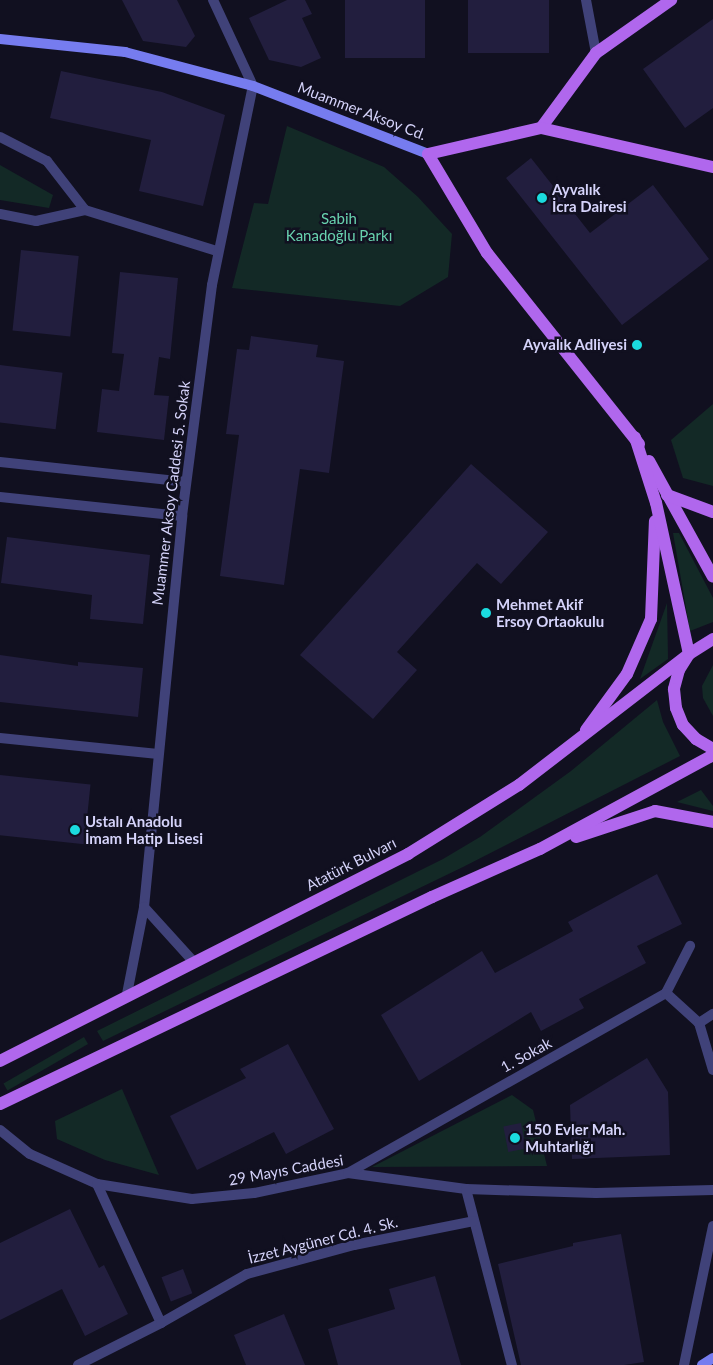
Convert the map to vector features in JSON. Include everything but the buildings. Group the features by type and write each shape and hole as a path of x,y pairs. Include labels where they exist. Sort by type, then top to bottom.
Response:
{"main road":[{"path":"541,128 596,53 671,0"},
{"path":"428,154 541,128 713,167"},
{"name":"Muammer Aksoy Cd.","path":"428,154 487,253 635,437"},
{"path":"635,437 713,577"},
{"path":"635,437 656,503 690,654"},
{"path":"667,495 713,512"},
{"path":"576,743 627,674 651,620 656,503"},
{"name":"Atatürk Bulvarı","path":"0,1061 127,994 408,854 519,785 690,654 713,639"},
{"name":"Atatürk Bulvarı","path":"690,654 679,670 674,689 676,708 684,725 696,739 713,749"},
{"path":"0,1104 432,896 540,849 713,755"},
{"path":"540,849 655,811 713,822"}],"street":[{"path":"213,0 253,86"},
{"path":"586,0 596,53"},
{"name":"Muammer Aksoy Cd.","path":"0,39 125,52 253,86 428,154"},
{"name":"Muammer Aksoy Caddesi 5. Sokak","path":"127,994 144,907 182,516 217,251 253,86"},
{"path":"0,137 47,161 86,210"},
{"path":"0,214 36,221 86,210 217,251"},
{"path":"0,462 186,482"},
{"path":"0,497 182,516"},
{"path":"0,738 158,754"},
{"path":"144,907 193,961"},
{"path":"690,946 666,993 699,1022 713,1070"},
{"name":"1. Sokak","path":"348,1173 666,993"},
{"path":"699,1022 713,1014"},
{"name":"29 Mayıs Caddesi","path":"0,1130 30,1154 96,1184 192,1199 254,1193 348,1173 466,1189 596,1193 713,1190"},
{"path":"96,1184 161,1323"},
{"path":"466,1189 512,1365"},
{"name":"İzzet Aygüner Cd. 4. Sk.","path":"78,1365 161,1323 247,1274 354,1245 474,1221"},
{"path":"684,1365 713,1226"},
{"path":"702,1365 713,1358"}],"green space":[{"name":"Sabih Kanadoğlu Parkı","path":"287,126 384,167 418,197 452,234 448,277 400,306 232,288 254,203 268,204"},
{"path":"0,165 53,195 49,208 0,200"},
{"path":"713,404 713,486 683,478 671,440"},
{"path":"673,533 679,533 713,598 713,622 690,631"},
{"path":"667,603 668,659 640,679"},
{"path":"713,665 713,716 703,698 702,686"},
{"path":"657,700 663,722 680,756 463,867 103,1041 97,1031 443,859 480,837 571,771"},
{"path":"701,790 713,806 713,811 677,802"},
{"path":"84,1037 88,1044 7,1090 3,1084"},
{"path":"122,1089 159,1175 105,1160 57,1139 55,1121"},
{"path":"512,1095 533,1110 547,1166 372,1167"}],"place":[{"name":"Ayvalık İcra Dairesi","path":"542,198"},
{"name":"Ayvalık Adliyesi","path":"637,345"},
{"name":"Mehmet Akif Ersoy Ortaokulu","path":"486,613"},
{"name":"Ustalı Anadolu İmam Hatip Lisesi","path":"75,830"},
{"name":"150 Evler Mah. Muhtarlığı","path":"515,1138"}]}
